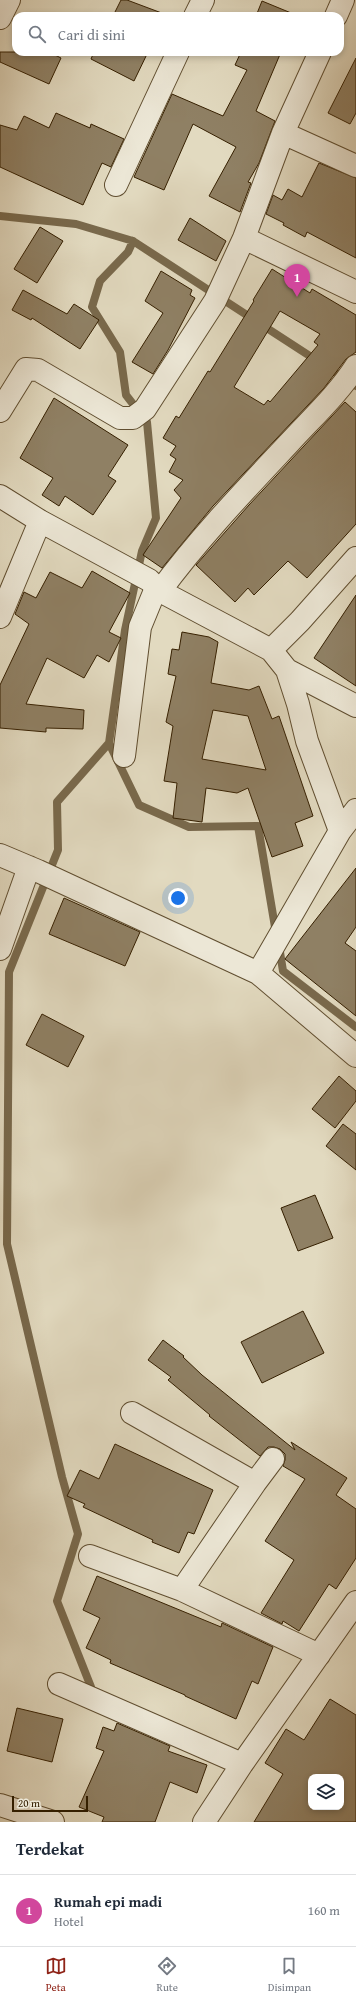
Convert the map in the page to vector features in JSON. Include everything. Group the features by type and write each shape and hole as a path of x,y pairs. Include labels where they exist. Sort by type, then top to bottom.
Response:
{"street":[{"path":"0,18 9,0"},
{"path":"197,12 203,0"},
{"path":"116,186 176,56"},
{"path":"0,411 26,369 38,370 120,418 139,414 219,292 244,238 283,133 318,56"},
{"path":"283,133 356,166"},
{"path":"244,238 356,292"},
{"path":"124,756 140,627 148,582 184,558 334,395 355,367"},
{"path":"0,496 40,521 271,650 287,670 298,704 307,741 340,831"},
{"path":"0,616 40,521"},
{"path":"271,650 300,621 356,558"},
{"path":"287,670 356,706"},
{"path":"258,973 340,831 356,810"},
{"path":"0,855 41,872 258,973 356,1056"},
{"path":"0,949 41,872"},
{"path":"132,1413 255,1483"},
{"path":"182,1590 273,1459"},
{"path":"90,1556 182,1590 319,1655"},
{"path":"204,1822 242,1764 356,1602"},
{"path":"76,1692 242,1764"},
{"path":"0,1805 53,1822"}],"building":[{"path":"121,0 127,0 159,12 115,12"},
{"path":"262,1 289,12 258,12"},
{"path":"0,52 12,52 12,56 57,56 61,58 49,84 0,62"},
{"path":"92,56 146,56 134,81 91,59"},
{"path":"239,56 279,56 256,111 275,121 259,163 248,182 251,183 240,212 209,196 236,147 193,124 164,190 134,177 172,94 223,116 247,70 235,65"},
{"path":"356,58 356,113 350,124 328,113"},
{"path":"56,113 90,128 91,124 124,139 111,167 102,163 83,205 0,167 0,125 17,130 24,116 49,128"},
{"path":"319,163 356,178 356,258 307,232 305,237 283,225 284,223 266,214 273,195 282,200 288,189 302,197"},
{"path":"190,218 226,241 216,261 178,240"},
{"path":"40,227 63,241 37,283 14,269"},
{"path":"272,269 310,293 312,289 356,315 356,352 346,359 324,388 213,506 162,568 143,555 181,498 174,490 183,480 169,472 176,459 170,455 176,446 163,438 176,416 179,418 208,371 210,372 254,301 253,300","holes":["280,311 320,334 314,342 318,345 270,402 268,400 264,405 234,387"]},
{"path":"161,271 192,290 190,295 195,298 168,350 153,374 132,362 163,313 145,301"},
{"path":"23,290 67,314 74,304 99,320 80,349 32,318 31,320 12,310"},
{"path":"54,398 128,445 108,476 116,481 93,515 65,496 59,506 42,495 53,478 20,458"},
{"path":"345,402 356,412 356,524 307,578 288,561 254,595 248,588 235,602 196,565 249,505"},
{"path":"92,571 130,593 109,632 121,638 109,662 97,655 84,678 47,658 26,704 84,710 83,729 46,728 46,732 0,728 0,685 29,624 15,614 24,592 36,598 50,572 82,588"},
{"path":"356,595 356,686 314,658"},
{"path":"182,632 209,637 218,642 211,683 249,690 259,686 272,719 279,716 313,816 295,823 303,846 272,857 248,788 237,793 206,788 202,822 173,818 177,783 164,781 173,726 166,722 176,676 168,674 172,649 179,650","holes":["213,710 248,716 266,770 202,759"]},
{"path":"356,868 356,927 345,943 356,951 356,1016 285,959"},
{"path":"64,898 140,932 125,966 49,934"},
{"path":"42,1014 84,1036 68,1067 26,1045"},
{"path":"339,1076 356,1091 356,1101 335,1128 312,1109"},
{"path":"343,1124 356,1134 356,1170 326,1146"},
{"path":"315,1195 333,1238 298,1251 281,1208"},
{"path":"303,1311 324,1353 262,1383 241,1342"},
{"path":"163,1340 184,1356 183,1357 202,1375 295,1450 291,1442 347,1478 336,1495 356,1509 356,1558 336,1589 329,1584 299,1631 283,1621 282,1624 261,1613 294,1560 265,1541 305,1479 283,1466 285,1454 280,1449 268,1447 260,1456 209,1416 210,1415 168,1380 171,1377 148,1360"},
{"path":"115,1444 213,1490 194,1534 188,1532 179,1553 152,1542 153,1540 83,1507 85,1504 67,1496 80,1470 99,1479"},
{"path":"97,1576 221,1627 222,1623 273,1647 258,1684 252,1681 236,1719 185,1695 110,1663 111,1660 86,1648 100,1618 83,1610"},
{"path":"330,1699 356,1715 356,1822 254,1822 283,1774 265,1763 286,1729 304,1740"},
{"path":"17,1708 63,1719 52,1762 7,1751"},
{"path":"117,1723 170,1746 168,1751 207,1765 197,1793 170,1782 155,1822 102,1822 104,1817 79,1807 104,1751 96,1748 103,1727 114,1731"}],"waterway":[{"path":"0,216 76,224 133,241 356,386"},
{"path":"91,1687 57,1601 78,1534 62,1477 7,1244 9,972 58,850 57,802 109,743 125,630 142,551 156,518 147,422 126,395 120,352 92,307 100,281 128,252 133,241"},
{"path":"109,743 139,805 189,827 258,826 276,933"},
{"path":"279,946 283,971 356,1027"}],"place":[{"name":"Rumah epi madi","path":"297,297"}]}
